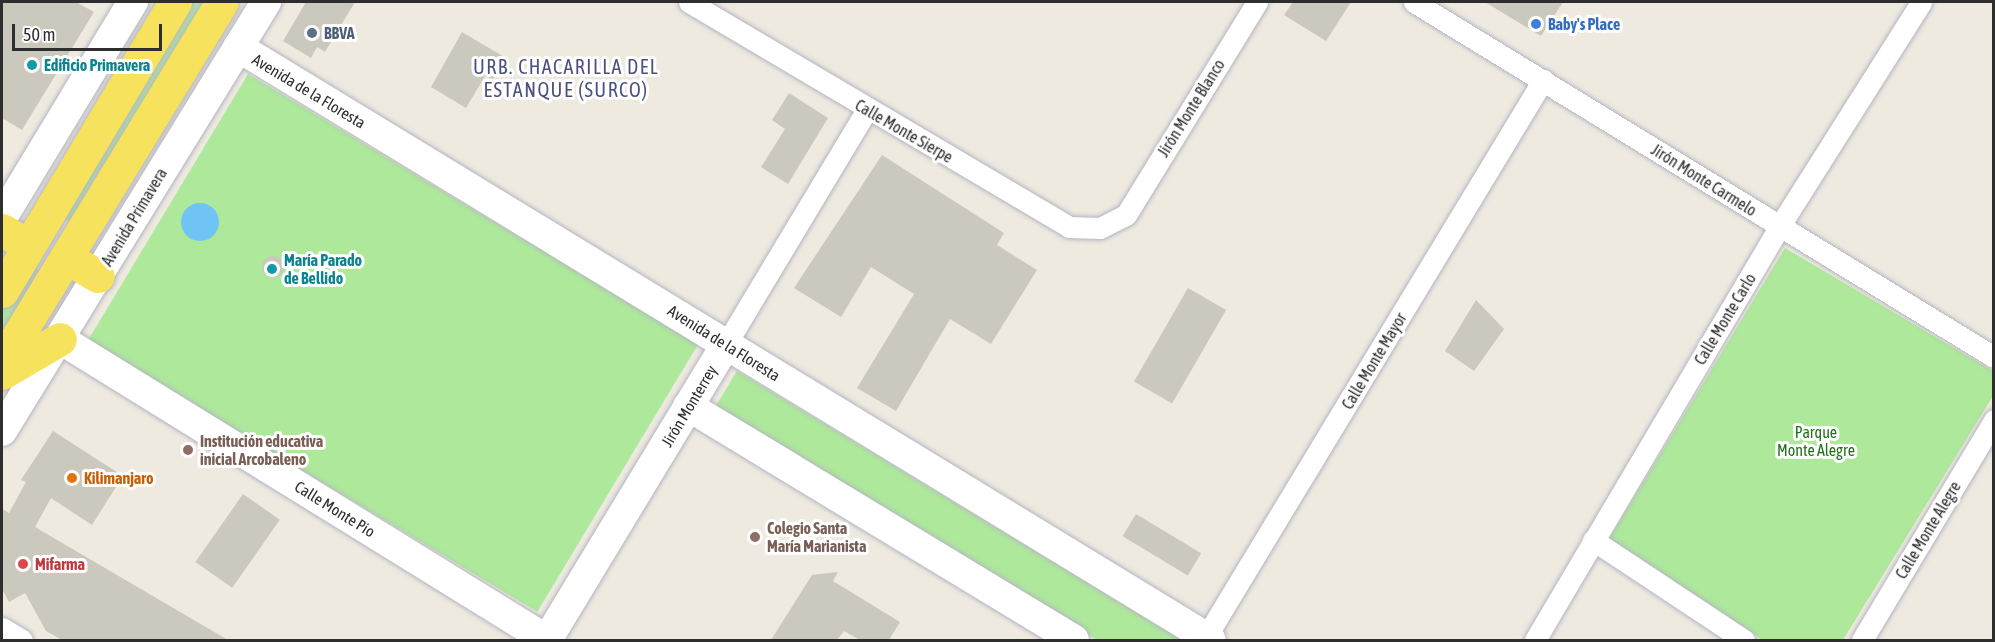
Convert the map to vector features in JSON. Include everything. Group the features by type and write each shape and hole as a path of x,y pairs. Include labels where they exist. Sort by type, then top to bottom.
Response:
{"main road":[{"path":"2,291 15,238 176,2"},
{"path":"2,362 222,2"},
{"path":"66,257 98,276"},
{"path":"2,373 60,339"}],"street":[{"path":"2,218 133,2"},
{"name":"Avenida Primavera","path":"2,431 266,2"},
{"name":"Calle Monte Sierpe","path":"689,2 1069,227 1100,228 1126,215"},
{"name":"Jirón Monte Blanco","path":"1126,215 1257,2"},
{"name":"Jirón Monte Carmelo","path":"1414,2 1994,357"},
{"name":"Calle Monte Carlo","path":"1535,640 1779,227 1921,2"},
{"name":"Avenida de la Floresta","path":"238,47 1207,640"},
{"name":"Calle Monte Mayor","path":"1207,640 1543,80"},
{"name":"Jirón Monterrey","path":"547,640 867,109"},
{"name":"Calle Monte Pio","path":"60,339 547,640"},
{"path":"688,406 1074,640"},
{"name":"Calle Monte Alegre","path":"1862,640 1994,420"},
{"path":"1593,540 1744,640"},
{"path":"2,628 22,640"}],"green space":[{"path":"187,2 207,2 72,224 60,215"},
{"path":"248,74 698,344 537,612 87,341"},
{"name":"Parque Monte Alegre","path":"1785,248 1993,371 1993,396 1843,640 1762,640 1609,539"},
{"path":"36,267 40,274 2,338 2,310 26,269"},
{"path":"737,371 1182,640 1097,640 714,409"}],"water":[{"path":"200,203 213,209 219,222 213,235 200,241 187,235 181,222 187,209"}],"building":[{"name":"Edificio Primavera","path":"2,2 76,2 94,12 22,130 2,118"},
{"name":"BBVA","path":"306,2 355,2 325,52 317,47 311,58 283,41"},
{"path":"1293,2 1351,2 1326,41 1284,15"},
{"name":"Baby's Place","path":"1485,2 1563,2 1541,36"},
{"path":"462,32 506,58 493,79 485,76 466,108 431,87"},
{"path":"789,93 828,118 788,184 761,167 785,129 772,120"},
{"path":"882,155 1004,233 997,245 1037,270 991,344 950,319 896,411 857,388 914,294 871,267 841,317 794,288"},
{"name":"María Parado de Bellido","path":"269,256 277,256 284,263 284,271 277,278 269,278 262,271 262,263"},
{"path":"1188,288 1226,310 1172,404 1134,382"},
{"path":"1476,300 1504,329 1474,371 1445,351"},
{"path":"53,431 123,476 92,525 51,498 35,527 228,640 62,640 46,631 25,593 9,602 2,589 2,509 9,513 26,482 21,480"},
{"path":"243,494 280,520 232,588 195,562"},
{"path":"1136,514 1201,553 1188,575 1123,536"},
{"path":"838,572 833,581 900,622 889,640 860,640 844,631 837,640 771,640 812,575"}],"place":[{"name":"Baby's Place","path":"1536,24"},
{"name":"BBVA","path":"312,33"},
{"name":"Edificio Primavera","path":"32,65"},
{"name":"María Parado de Bellido","path":"272,269"},
{"name":"Institución educativa inicial Arcobaleno","path":"188,450"},
{"name":"Kilimanjaro","path":"72,478"},
{"name":"Colegio Santa María Marianista","path":"755,537"},
{"name":"Mifarma","path":"23,564"}],"district":[{"name":"URB. CHACARILLA DEL ESTANQUE (SURCO)","path":"566,78"}]}
